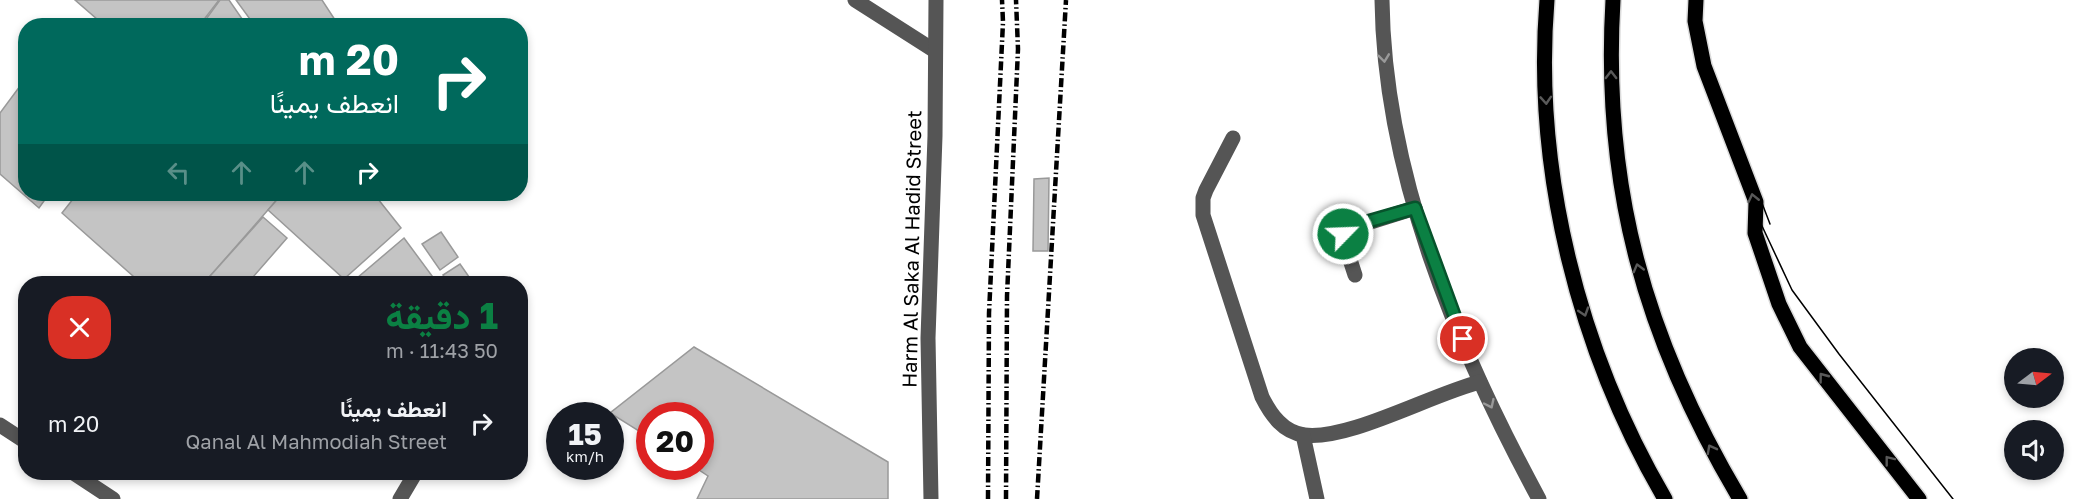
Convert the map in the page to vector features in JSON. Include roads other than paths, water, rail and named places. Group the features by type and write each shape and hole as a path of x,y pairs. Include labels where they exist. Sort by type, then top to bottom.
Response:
{"main road":[{"path":"1548,0 1545,88 1551,155 1561,223 1577,288 1597,353 1622,416 1665,499"},
{"path":"1613,0 1611,92 1616,146 1634,254 1648,306 1667,358 1689,408 1740,499"},
{"path":"1696,0 1695,21 1704,66 1756,202 1755,233 1779,304 1800,347 1919,499"}],"street":[{"path":"855,0 935,51"},
{"name":"Harm Al Saka Al Hadid Street","path":"931,499 928,338 935,136 936,0"},
{"path":"1382,0 1383,53 1391,105 1415,208 1480,382 1539,499"},
{"path":"1233,138 1206,190 1203,198 1203,215 1262,397 1270,414 1285,428 1303,435 1341,433 1451,389 1480,382"},
{"path":"1355,275 1343,238 1345,230 1415,208"},
{"path":"0,425 18,437"},
{"path":"1303,435 1317,499"},
{"path":"84,480 113,499"},
{"path":"400,499 411,480"}],"tram line":[{"path":"1691,0 1693,40 1706,84 1755,211 1792,290 1839,354 1953,499"},
{"path":"1699,18 1708,62"},
{"path":"1742,151 1770,224"}],"railway":[{"path":"988,499 989,313 1003,22 1002,0"},
{"path":"1006,499 1007,296 1018,49 1016,0"},
{"path":"1037,499 1066,0"}]}
